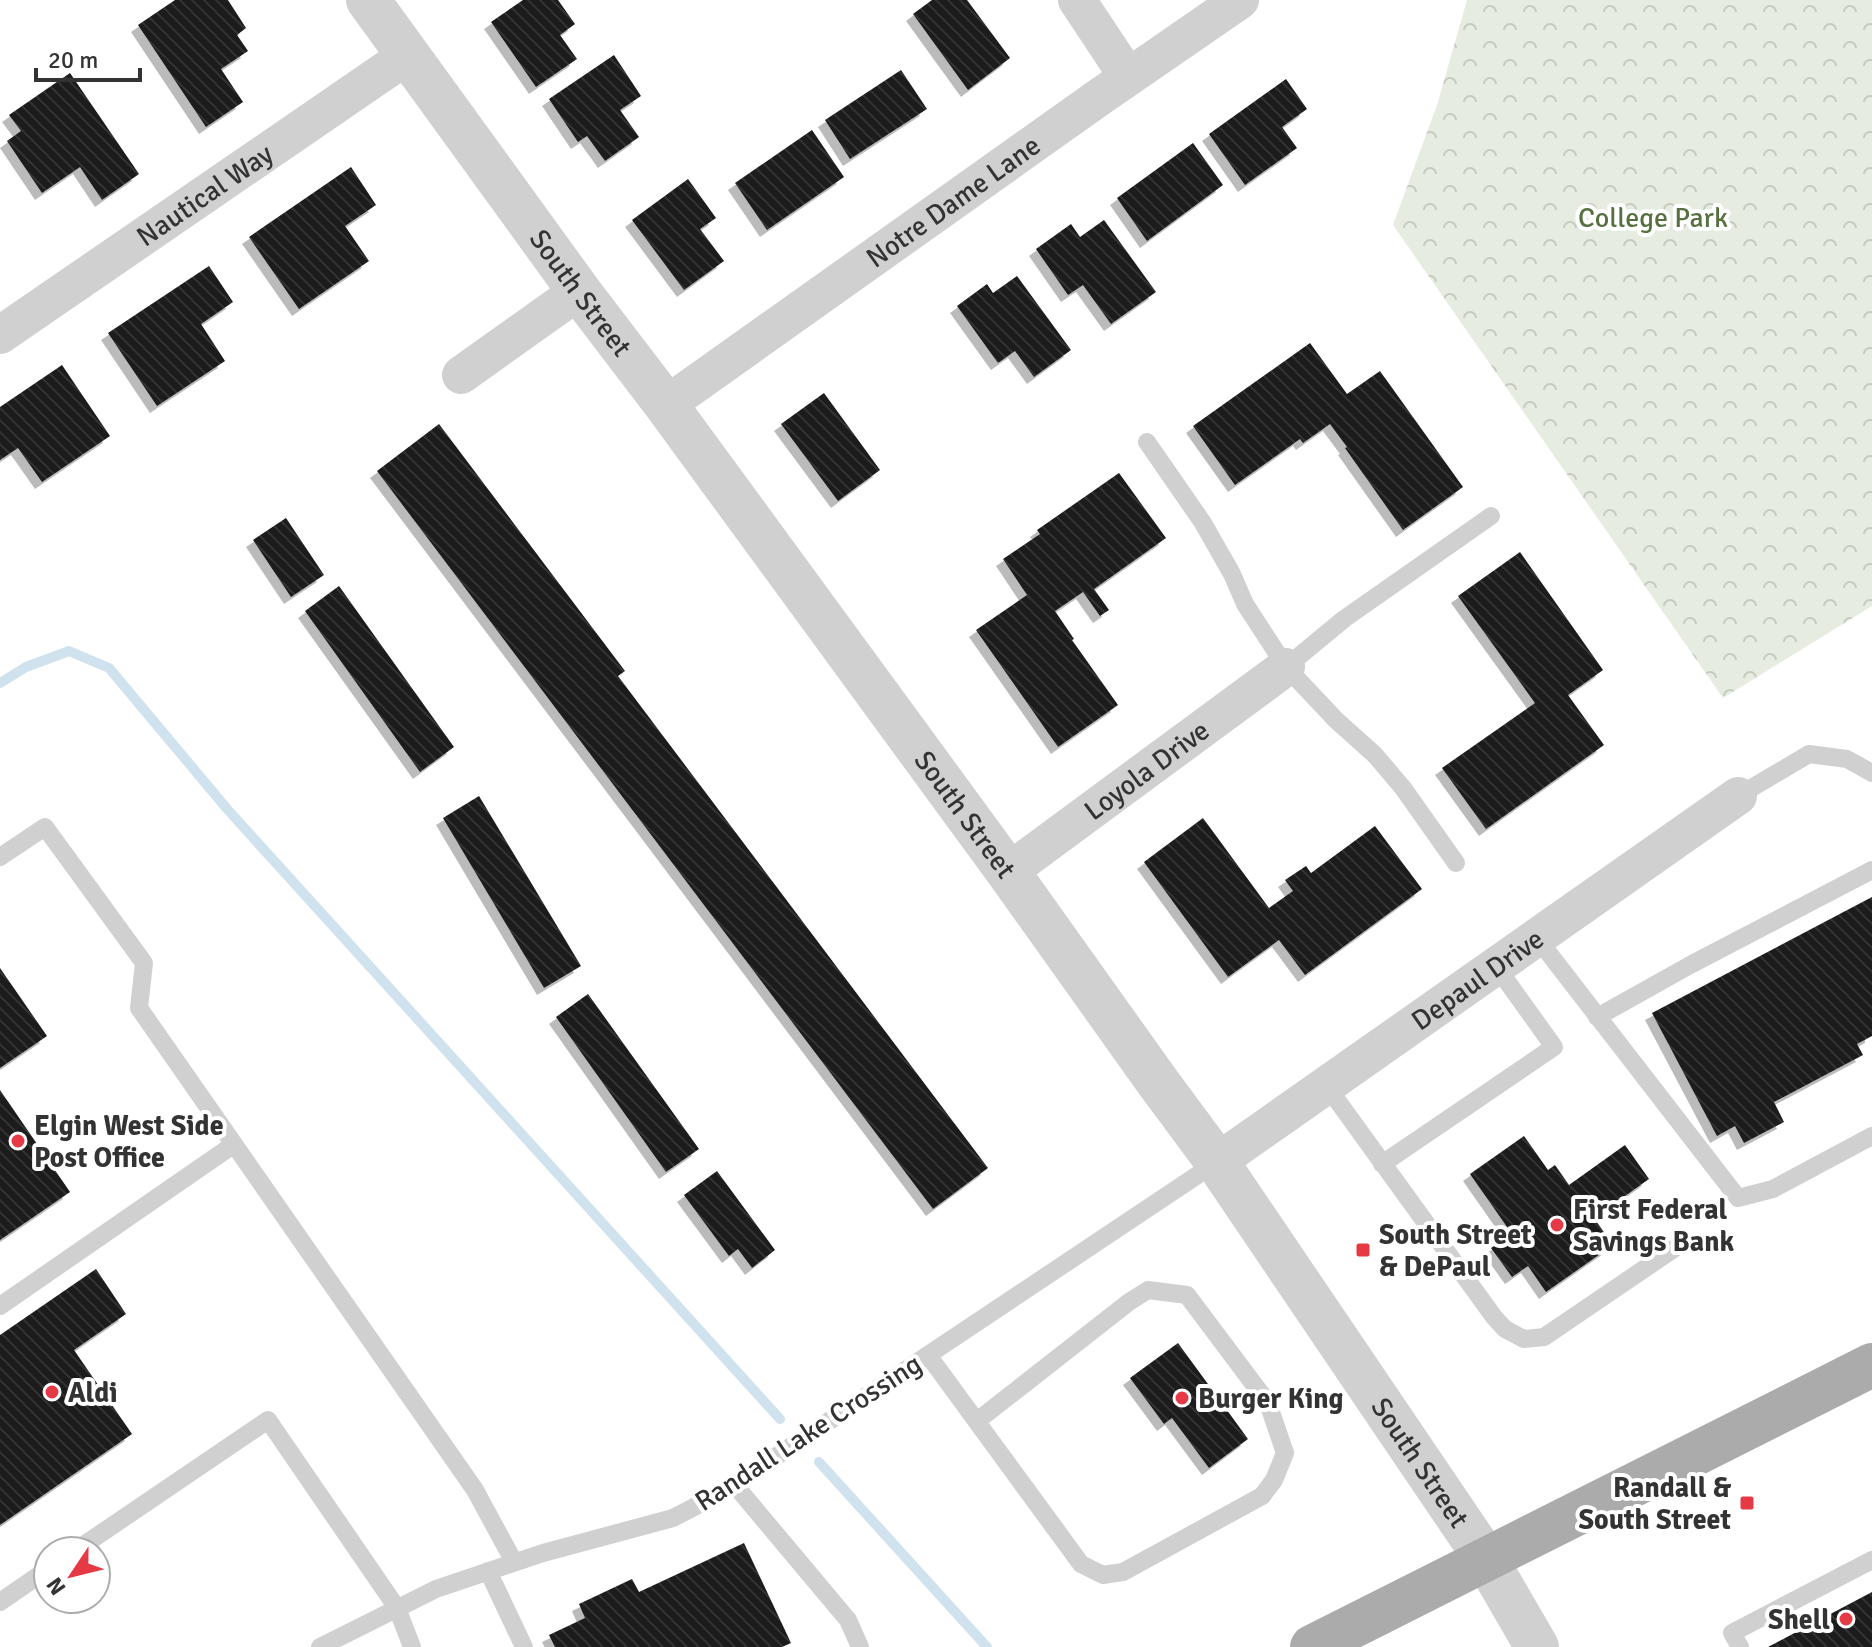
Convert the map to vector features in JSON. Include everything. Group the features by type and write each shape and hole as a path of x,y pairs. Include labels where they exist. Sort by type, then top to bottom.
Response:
{"main road":[{"path":"1312,1647 1872,1365"}],"street":[{"name":"South Street","path":"368,0 1217,1162 1486,1559 1537,1647"},
{"path":"1077,0 1128,77"},
{"name":"Notre Dame Lane","path":"666,405 1240,0"},
{"name":"Nautical Way","path":"0,335 408,55"},
{"path":"461,375 579,291"},
{"name":"Loyola Drive","path":"1008,872 1286,667"},
{"name":"Depaul Drive","path":"1217,1162 1738,796"}],"lane":[{"path":"1147,442 1203,523 1245,604 1286,667 1336,720 1375,755 1403,788 1456,863"},
{"path":"1286,667 1344,619 1491,516"},
{"path":"1738,796 1809,754 1847,759 1872,773"},
{"path":"0,857 45,827 144,963 139,1008 475,1490 514,1562"},
{"path":"1597,1017 1872,870"},
{"path":"1537,938 1738,1198 1773,1189 1872,1136"},
{"path":"1382,1164 1554,1047 1496,966"},
{"path":"1326,1085 1494,1317 1505,1329 1524,1339 1544,1337 1675,1248"},
{"path":"0,1306 233,1145"},
{"name":"Randall Lake Crossing","path":"320,1647 436,1589 514,1562 673,1518 734,1484 1217,1162"},
{"path":"928,1355 1081,1564 1103,1575 1123,1572 1262,1496 1274,1480 1285,1453 1268,1403 1187,1295 1148,1290 977,1421"},
{"path":"99,1535 268,1420 397,1608 412,1647"},
{"path":"734,1484 848,1620 860,1647"},
{"path":"1740,1647 1732,1633 1872,1560"},
{"path":"488,1571 524,1647"},
{"path":"0,1602 32,1580"}],"green space":[{"name":"College Park","path":"1467,0 1872,0 1872,606 1723,698 1393,225 1437,105"}],"building":[{"path":"175,0 228,0 246,28 237,35 248,51 221,69 243,102 206,127 138,25"},
{"path":"523,0 558,0 575,24 560,35 577,59 536,87 491,22"},
{"path":"932,0 967,0 1010,58 968,90 913,14"},
{"path":"614,55 641,96 620,110 639,137 605,161 587,136 578,142 549,99"},
{"path":"901,70 927,109 850,159 825,120"},
{"path":"70,73 139,174 102,200 80,167 42,193 7,141 21,131 9,115"},
{"path":"1286,79 1307,109 1282,127 1297,148 1245,185 1209,134"},
{"path":"812,130 844,177 767,230 735,183"},
{"path":"1193,143 1223,185 1147,241 1117,198"},
{"path":"351,167 376,205 345,226 369,261 299,309 249,237"},
{"path":"688,179 716,218 700,229 724,261 684,290 632,220"},
{"path":"1104,220 1156,292 1111,324 1083,285 1068,295 1036,249 1071,224 1080,237"},
{"path":"209,266 233,302 201,324 225,361 157,406 108,333"},
{"path":"1017,276 1071,350 1034,377 1015,351 998,363 957,306 987,284 993,293"},
{"path":"1310,343 1347,394 1380,371 1463,487 1403,530 1330,424 1303,443 1300,439 1235,485 1193,426"},
{"path":"62,365 110,436 42,482 18,448 0,460 0,407"},
{"path":"824,393 880,470 838,501 781,424"},
{"path":"439,424 625,671 618,676 988,1168 933,1209 377,471"},
{"path":"1119,473 1166,538 1094,589 1109,610 1100,616 1083,592 1055,611 1118,705 1058,747 976,630 1027,595 1003,559 1040,534 1037,530"},
{"path":"286,518 324,575 291,597 253,540"},
{"path":"1520,552 1603,670 1568,695 1604,745 1486,829 1442,768 1535,703 1458,596"},
{"path":"339,586 454,747 420,772 305,611"},
{"path":"479,796 581,966 544,988 443,818"},
{"path":"1203,818 1269,908 1293,891 1285,880 1306,866 1311,873 1375,826 1422,889 1305,975 1279,940 1228,977 1144,862"},
{"path":"1872,897 1872,1036 1857,1044 1863,1055 1774,1102 1784,1122 1744,1143 1735,1126 1717,1136 1652,1013"},
{"name":"Elgin West Side Post Office","path":"0,968 47,1036 0,1068"},
{"path":"588,994 699,1149 666,1172 556,1017"},
{"name":"Elgin West Side Post Office","path":"0,1090 70,1192 0,1240"},
{"path":"1524,1136 1548,1170 1555,1165 1569,1185 1625,1145 1649,1179 1594,1218 1613,1245 1546,1292 1528,1266 1512,1277 1491,1248 1512,1234 1470,1174"},
{"path":"717,1171 775,1250 752,1268 738,1249 729,1256 684,1195"},
{"name":"Aldi","path":"96,1269 126,1314 74,1350 132,1434 0,1525 0,1335"},
{"name":"Burger King","path":"1178,1343 1248,1439 1209,1468 1172,1418 1164,1424 1130,1378"},
{"path":"744,1543 791,1643 782,1647 555,1647 549,1635 585,1618 579,1604 632,1579 639,1592"},
{"name":"Shell","path":"1872,1592 1872,1647 1768,1647"}],"waterway":[{"path":"0,683 26,667 69,651 109,668 228,810 780,1419"},
{"path":"819,1462 987,1647"}],"place":[{"name":"Elgin West Side Post Office","path":"18,1141"},
{"name":"First Federal Savings Bank","path":"1557,1225"},
{"name":"South Street & DePaul","path":"1363,1250"},
{"name":"Aldi","path":"52,1392"},
{"name":"Burger King","path":"1182,1398"},
{"name":"Randall & South Street","path":"1747,1503"},
{"name":"Shell","path":"1846,1619"}]}
